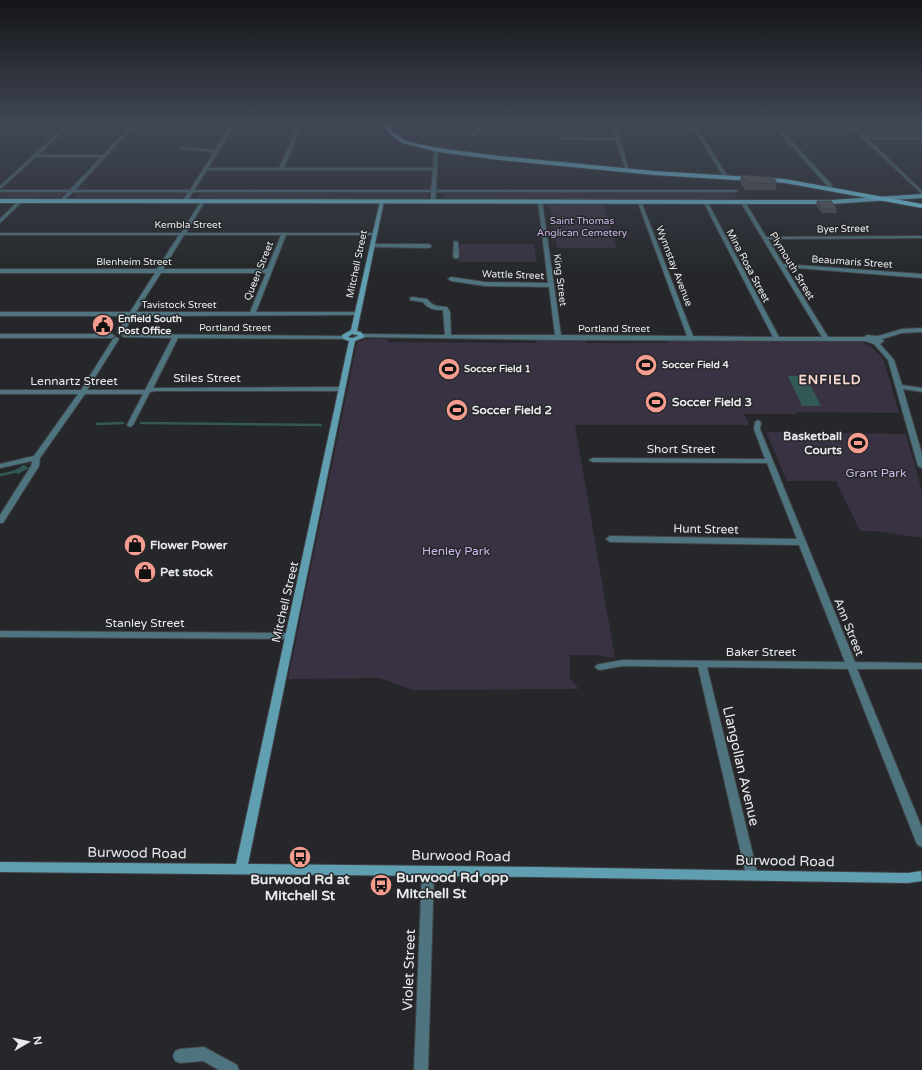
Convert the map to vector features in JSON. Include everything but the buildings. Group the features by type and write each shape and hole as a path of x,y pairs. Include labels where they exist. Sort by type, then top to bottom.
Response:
{"highway":[{"path":"684,175 769,179 874,196 897,198 922,204"},
{"path":"725,175 772,178 830,186 922,204"}],"main road":[{"path":"831,199 847,195 841,190"},
{"path":"0,201 831,202 922,193"},
{"path":"753,201 831,199 874,196"},
{"path":"897,198 922,196"},
{"path":"922,196 918,198 922,204"}],"street":[{"path":"0,188 14,175"},
{"path":"62,201 86,175"},
{"path":"185,201 201,175"},
{"path":"433,201 435,175"},
{"path":"820,175 830,186"},
{"path":"903,175 922,193"},
{"path":"0,191 736,191"},
{"path":"0,222 21,201"},
{"path":"0,336 114,338 122,335 132,314 203,201"},
{"name":"Mitchell Street","path":"241,869 342,389 350,336 357,314 382,201"},
{"name":"King Street","path":"540,201 558,338"},
{"name":"Wynnstay Avenue","path":"639,201 691,338"},
{"name":"Mina Rosa Street","path":"705,201 777,339"},
{"name":"Plymouth Street","path":"742,201 826,339"},
{"name":"Kembla Street","path":"0,234 375,234"},
{"name":"Queen Street","path":"252,314 284,234"},
{"name":"Byer Street","path":"764,238 922,237"},
{"path":"456,242 456,257"},
{"path":"373,246 429,246"},
{"name":"Beaumaris Street","path":"780,265 922,276"},
{"name":"Blenheim Street","path":"0,271 268,271"},
{"name":"Wattle Street","path":"451,279 485,284 551,285"},
{"path":"412,299 425,300 428,305 435,309 445,308 447,312 448,337"},
{"name":"Tavistock Street","path":"0,314 357,314"},
{"path":"922,330 902,331 877,340 891,360 922,466"},
{"name":"Portland Street","path":"122,335 176,337 350,336 359,339 362,336 877,340"},
{"path":"130,425 176,337"},
{"path":"0,521 35,466 36,458 83,392 114,338"},
{"path":"899,386 922,389"},
{"name":"Stiles Street","path":"148,392 156,389 342,389"},
{"name":"Lennartz Street","path":"0,392 148,392"},
{"name":"Ann Street","path":"758,422 757,429 769,460 922,842"},
{"path":"0,466 36,458"},
{"name":"Short Street","path":"593,460 769,460"},
{"name":"Hunt Street","path":"610,539 802,542"},
{"name":"Stanley Street","path":"0,634 289,636"},
{"name":"Baker Street","path":"600,667 623,663 922,666"},
{"name":"Llangollan Avenue","path":"702,664 752,875"},
{"name":"Burwood Road","path":"0,867 908,878 922,875"},
{"name":"Violet Street","path":"421,1070 428,871"},
{"path":"180,1056 204,1054 232,1070"}],"green space":[{"path":"734,192 738,200 447,200 442,194 443,193"},
{"path":"1,193 64,193 58,199 0,199"},
{"path":"77,193 185,193 182,198 177,200 70,200"},
{"path":"428,193 428,198 196,198 198,194"},
{"name":"Saint Thomas Anglican Cemetery","path":"549,205 604,205 617,248 557,248"},
{"path":"459,244 534,244 537,262 459,262"},
{"name":"Henley Park","path":"364,339 388,339 388,342 536,343 535,340 586,341 586,343 668,343 668,341 862,342 870,346 883,358 899,413 796,412 797,414 744,414 749,425 575,425 615,658 594,655 570,655 570,678 579,689 412,690 380,678 288,679 357,343"},
{"name":"Grant Park","path":"766,432 906,434 922,491 922,538 877,531 860,531 836,481 787,481"}],"shaded area":[{"path":"788,376 806,376 821,406 802,406"}],"waterway":[{"path":"97,424 123,423"},
{"path":"141,423 321,425"},
{"path":"18,471 24,468"},
{"path":"0,475 18,471"}],"place":[{"name":"Enfield South Post Office","path":"103,325"},
{"name":"Soccer Field 4","path":"646,365"},
{"name":"Soccer Field 1","path":"449,369"},
{"name":"Soccer Field 3","path":"656,402"},
{"name":"Soccer Field 2","path":"457,410"},
{"name":"Basketball Courts","path":"858,443"},
{"name":"Flower Power","path":"135,545"},
{"name":"Pet stock","path":"145,572"},
{"name":"Burwood Rd at Mitchell St","path":"300,857"},
{"name":"Burwood Rd opp Mitchell St","path":"381,885"}],"district":[{"name":"ENFIELD","path":"830,380"}]}
